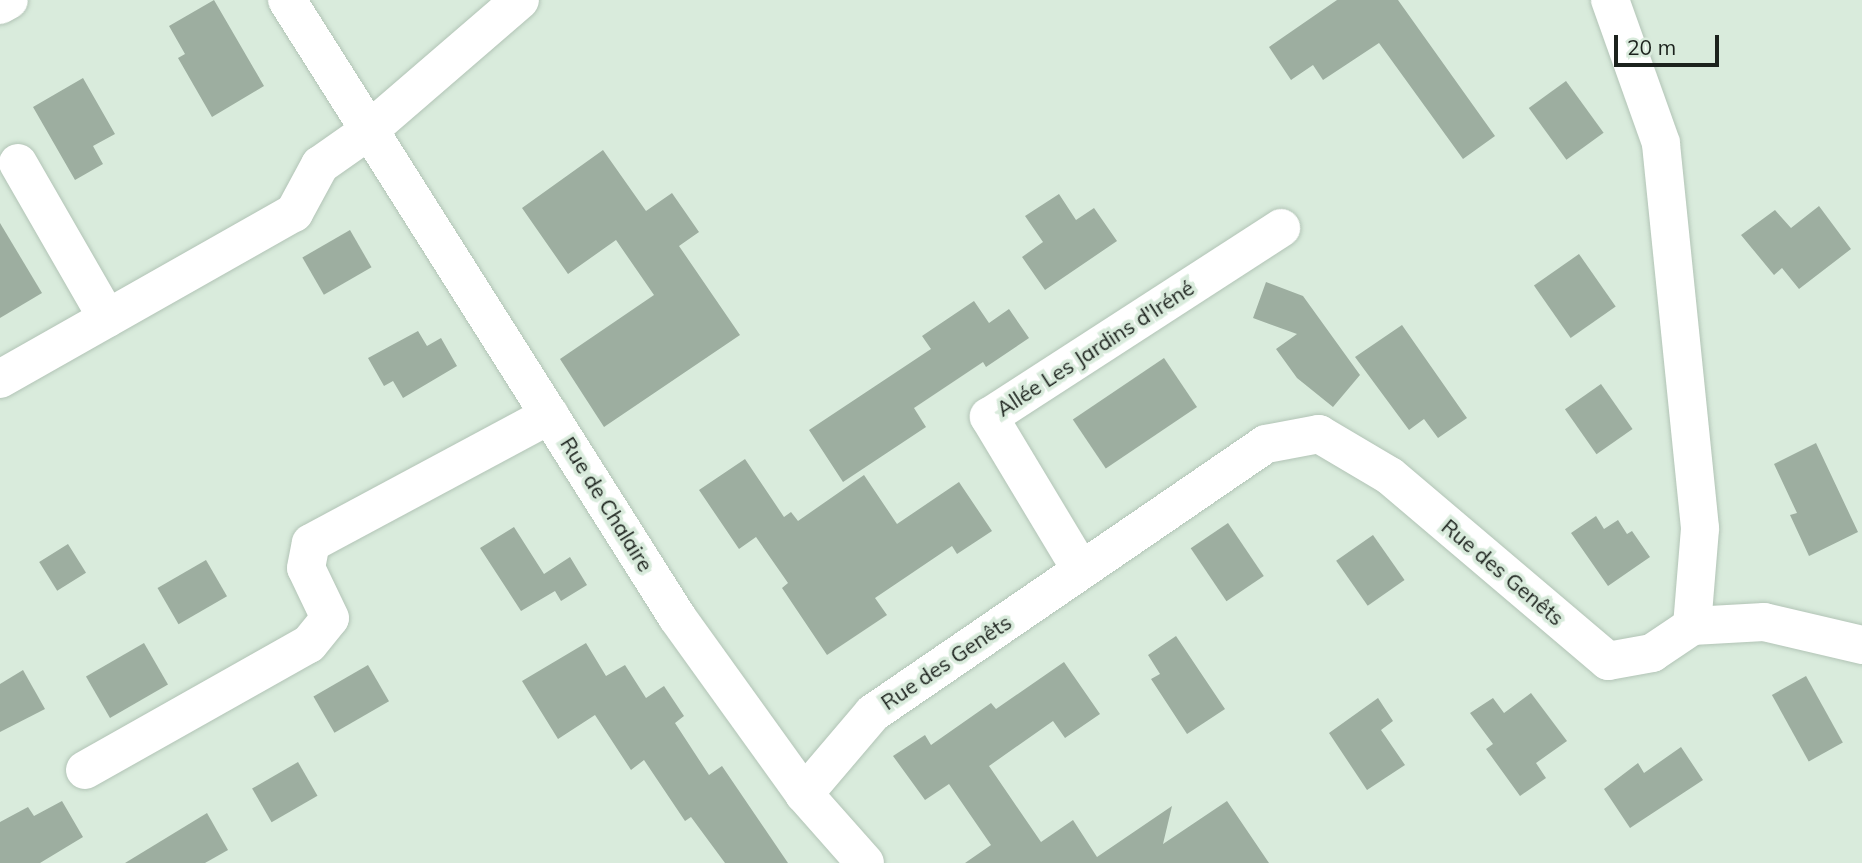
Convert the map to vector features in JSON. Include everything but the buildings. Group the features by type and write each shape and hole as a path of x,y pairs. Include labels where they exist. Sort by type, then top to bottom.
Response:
{"street":[{"path":"0,5 9,0"},
{"name":"Rue de Chalaire","path":"287,0 367,132 677,617 804,794 864,863"},
{"path":"0,379 294,213 320,166 367,132 520,0"},
{"path":"1610,0 1661,143 1700,528 1692,626 1764,622 1862,645"},
{"path":"18,163 107,318"},
{"name":"Allée Les Jardins d'Iréné","path":"1081,570 989,417 1281,228"},
{"path":"85,770 309,644 330,618 306,568 311,543 550,415"},
{"name":"Rue des Genêts","path":"804,794 873,713 1266,443 1319,434 1390,476 1608,661 1652,653 1692,626"}]}
